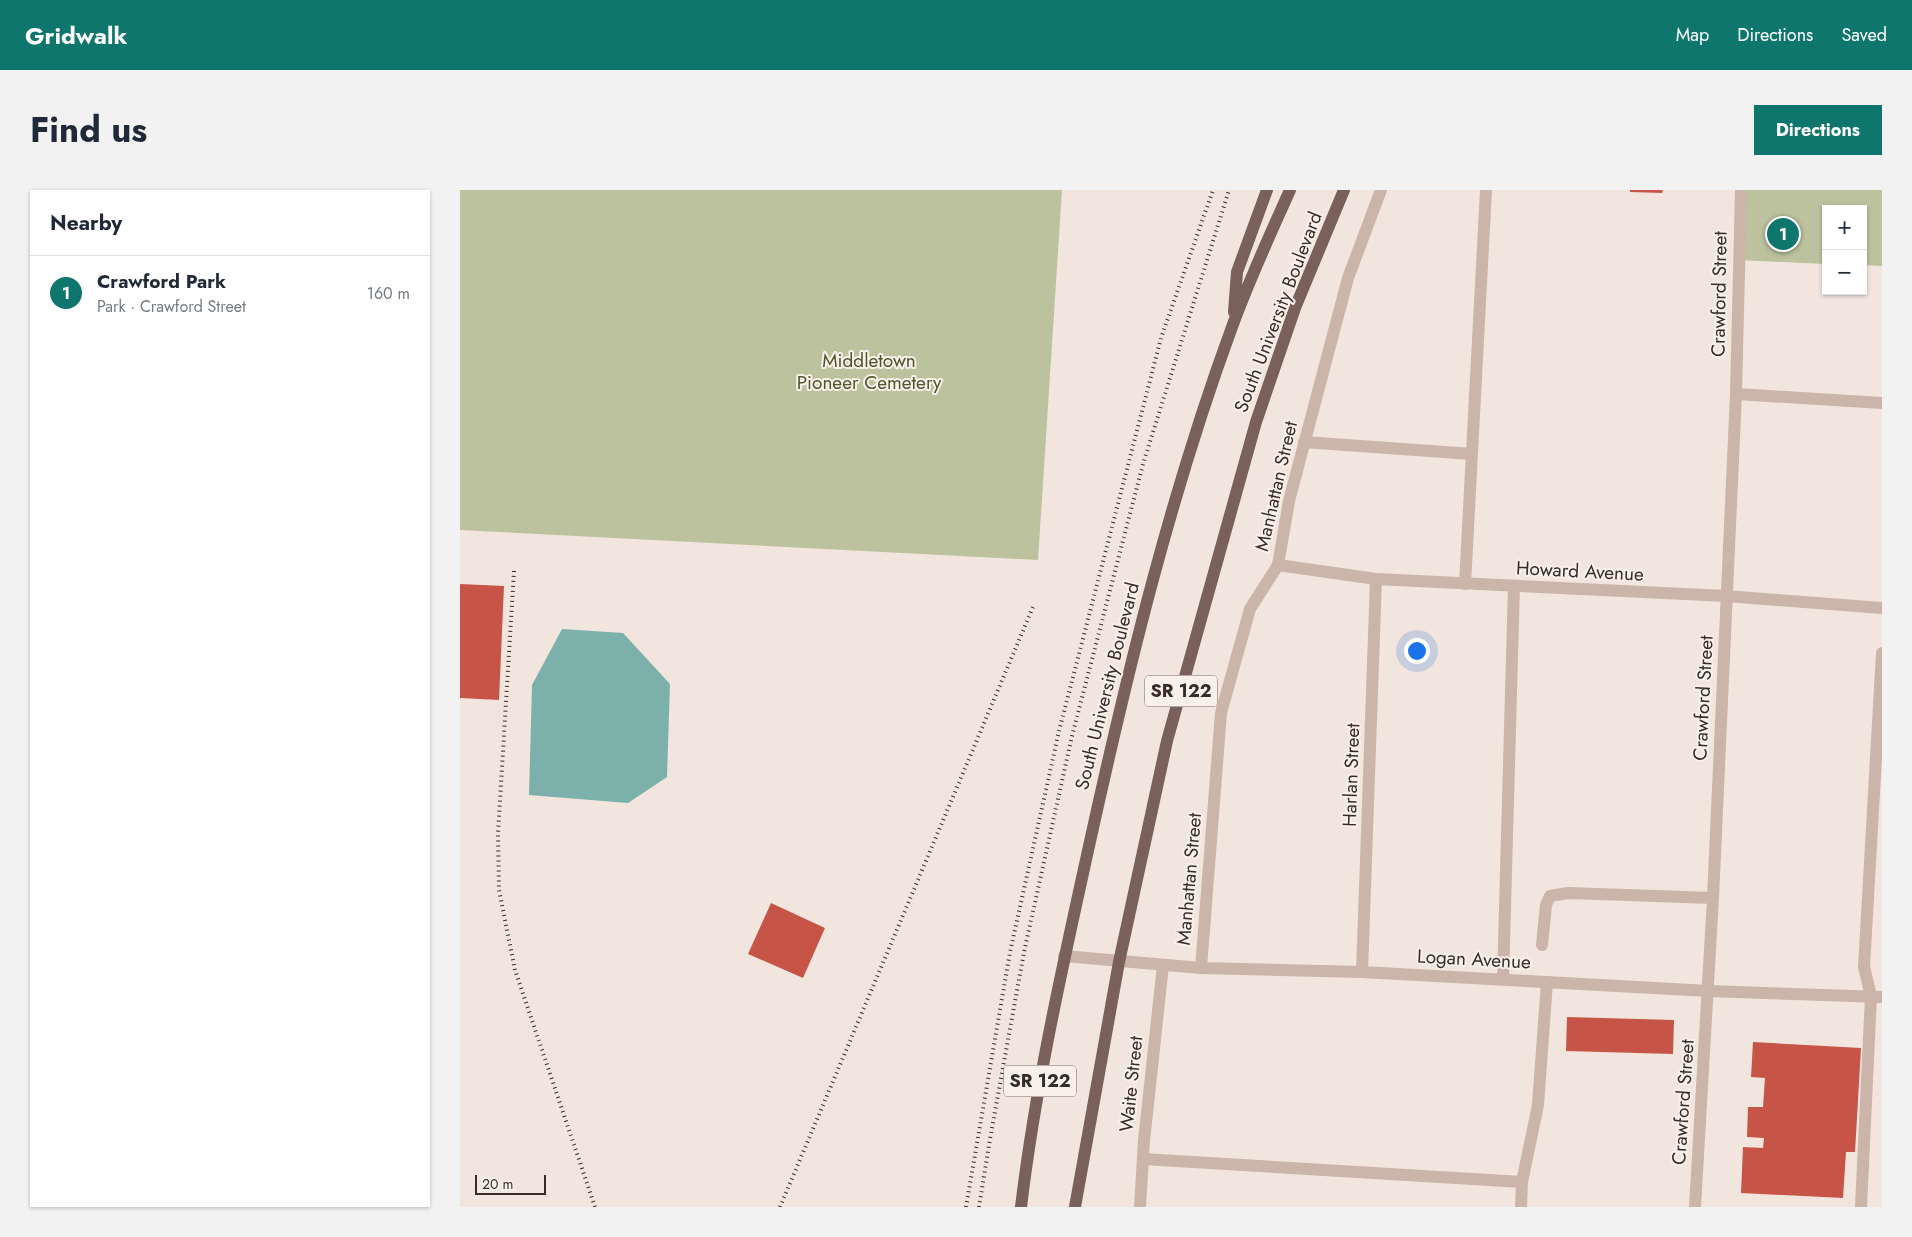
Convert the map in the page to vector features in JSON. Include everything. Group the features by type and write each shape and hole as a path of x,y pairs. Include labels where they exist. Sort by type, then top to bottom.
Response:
{"main road":[{"path":"1232,325 1237,272 1267,190"},
{"name":"South University Boulevard","path":"1021,1207 1027,1157 1064,956 1150,585 1180,484 1232,325 1290,190"},
{"name":"South University Boulevard","path":"1075,1207 1119,962 1167,741 1256,422 1295,308 1344,190"}],"street":[{"name":"Manhattan Street","path":"1201,968 1222,713 1250,609 1278,565 1289,500 1348,278 1381,190"},
{"path":"1464,584 1486,190"},
{"name":"Crawford Street","path":"1695,1207 1709,990 1736,394 1741,190"},
{"path":"1736,394 1882,403"},
{"path":"1304,442 1472,454"},
{"name":"Howard Avenue","path":"1278,565 1376,579 1726,596 1882,608"},
{"name":"Harlan Street","path":"1362,972 1376,579"},
{"path":"1502,980 1514,586"},
{"path":"1861,1207 1877,997 1864,967 1882,653"},
{"path":"1542,945 1546,905 1550,896 1568,894 1713,898"},
{"name":"Logan Avenue","path":"1064,956 1201,968 1362,972 1877,997"},
{"name":"Waite Street","path":"1140,1207 1143,1159 1163,965"},
{"path":"1521,1207 1522,1182 1538,1105 1547,982"},
{"path":"1143,1159 1522,1182"}],"green space":[{"name":"Middletown Pioneer Cemetery","path":"460,190 1062,190 1038,560 460,530"},
{"path":"1741,190 1882,190 1882,266 1867,265 1867,205 1822,205 1822,264 1738,260"}],"water":[{"path":"562,629 623,633 670,684 667,777 628,803 529,795 532,685"}],"building":[{"path":"1630,190 1663,190 1662,193 1630,192"},
{"path":"460,584 504,586 499,700 460,698"},
{"path":"771,903 825,928 803,978 748,954"},
{"path":"1567,1017 1674,1020 1673,1054 1566,1051"},
{"path":"1753,1042 1861,1048 1855,1152 1846,1152 1843,1198 1741,1193 1743,1147 1763,1148 1764,1138 1747,1137 1748,1107 1763,1107 1765,1078 1751,1077"}],"railway":[{"path":"966,1207 1010,952 1059,731 1161,338 1213,190"},
{"path":"979,1207 1024,952 1072,736 1143,464 1229,190"},
{"path":"514,571 498,833 499,890 515,970 595,1207"},
{"path":"780,1207 1033,607"}],"place":[{"name":"Crawford Park","path":"1783,234"}]}
